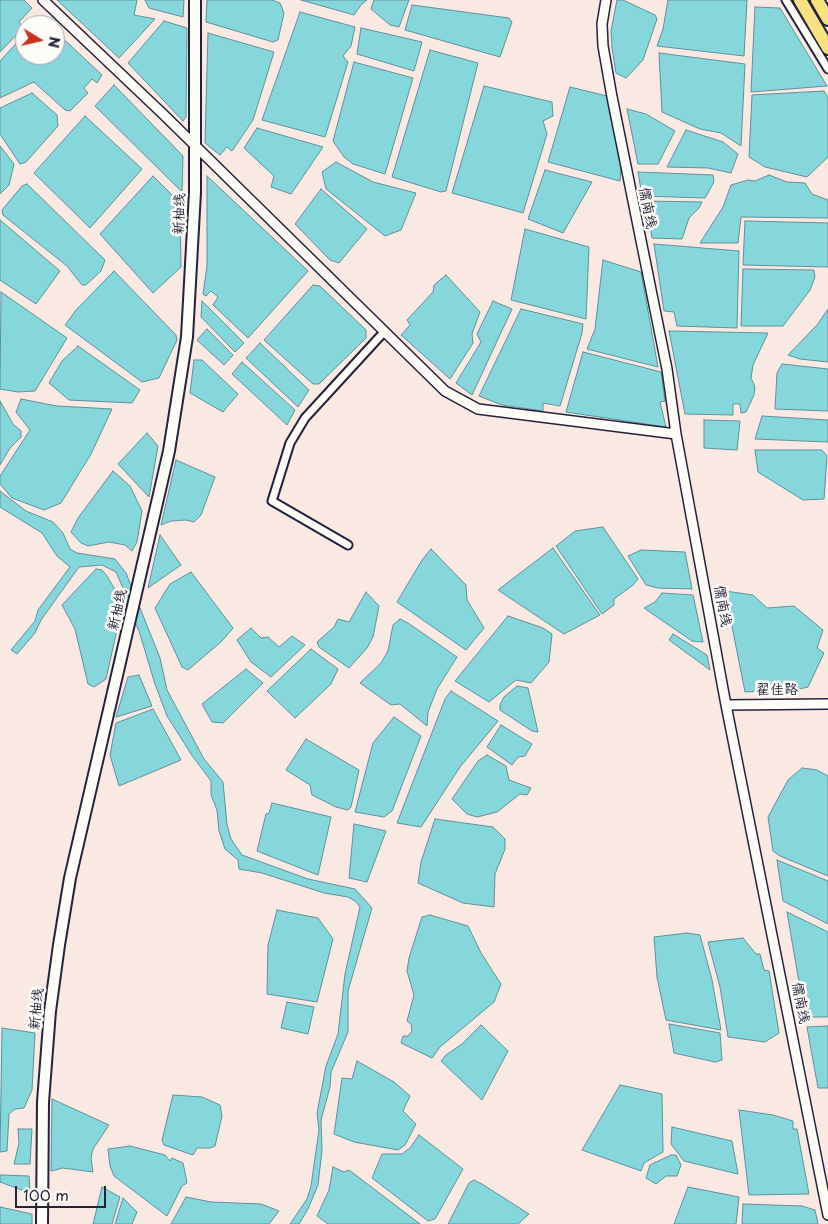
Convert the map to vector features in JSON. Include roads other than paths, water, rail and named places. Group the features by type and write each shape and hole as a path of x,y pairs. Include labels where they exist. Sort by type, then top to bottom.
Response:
{"highway":[{"path":"800,0 828,48"},
{"path":"817,0 828,19"}],"main road":[{"name":"新柚线","path":"42,1224 43,1102 51,1002 70,878 169,451 187,337 192,264 195,0"}],"street":[{"path":"43,0 194,144 444,391 478,409 676,434"},
{"name":"儒南线","path":"606,0 602,24 603,46 642,253 667,369 676,434 726,704 828,1215"},
{"path":"786,0 828,69"},
{"path":"348,545 272,502 290,443 305,418 384,332"},
{"name":"翟佳路","path":"726,704 828,704"}],"water":[{"path":"0,0 24,0 32,8 26,15 15,15 15,36 0,52"},
{"path":"57,0 137,0 134,15 155,19 119,58"},
{"path":"145,0 184,0 183,17 149,8"},
{"path":"207,0 272,0 280,3 284,13 278,40 273,42 206,22"},
{"path":"301,0 367,0 354,15"},
{"path":"374,0 409,0 399,27 390,25 371,9"},
{"path":"617,0 623,0 655,15 657,19 643,60 626,78 616,73 612,48 611,31"},
{"path":"668,0 747,0 744,56 657,46 663,29"},
{"path":"412,5 509,18 512,22 500,57 405,30"},
{"path":"755,7 780,8 827,86 751,92"},
{"path":"300,12 355,27 351,46 343,56 348,62 325,137 262,120"},
{"path":"164,21 187,28 186,117 183,121 128,63"},
{"path":"361,28 422,42 414,71 357,54"},
{"path":"208,33 274,52 253,120 232,151 227,147 220,155 205,143"},
{"path":"65,40 102,75 97,83 92,79 84,88 88,93 70,111 65,110 34,82 0,98 0,61 15,45 15,65 65,65"},
{"path":"430,50 478,63 446,191 441,192 392,177"},
{"path":"659,53 745,64 741,146 721,133 700,129 662,112"},
{"path":"354,62 413,78 385,174 353,164 344,157 333,141"},
{"path":"114,85 183,156 182,192 95,106"},
{"path":"484,86 552,102 553,116 543,121 547,134 523,213 452,193"},
{"path":"570,87 607,96 621,168 620,181 548,162"},
{"path":"824,91 828,98 828,157 807,177 765,167 749,157 752,95"},
{"path":"32,93 57,115 58,126 26,162 20,164 0,134 0,108"},
{"path":"627,109 646,114 675,131 658,164 638,164"},
{"path":"85,116 142,169 90,228 34,173"},
{"path":"257,128 323,147 291,194 271,187 274,176 244,148"},
{"path":"686,130 723,142 738,154 731,173 708,168 667,167"},
{"path":"0,146 14,164 9,185 0,194"},
{"path":"336,162 373,182 416,193 401,230 385,236 326,189 322,172"},
{"path":"545,170 592,182 563,233 528,219"},
{"path":"638,172 713,175 714,182 705,198 642,196"},
{"path":"769,175 787,182 805,183 812,194 828,200 828,218 741,217 738,243 700,243 723,207 731,185 748,180 755,181"},
{"path":"153,176 180,203 181,267 153,293 100,234"},
{"path":"207,176 308,271 248,338 213,305 218,297 211,291 206,296 203,294 207,266"},
{"path":"27,184 105,260 101,271 86,285 82,285 67,266 3,215 2,210 22,186"},
{"path":"321,189 367,229 339,263 330,260 295,224"},
{"path":"646,201 702,202 689,218 682,239 652,238"},
{"path":"0,220 60,271 36,304 0,280"},
{"path":"745,221 828,223 828,267 743,265"},
{"path":"525,229 589,247 586,319 511,300"},
{"path":"654,244 739,251 737,328 677,326 674,312 664,311"},
{"path":"603,260 641,272 658,367 587,349 595,329"},
{"path":"743,269 814,270 815,277 810,290 783,326 741,326"},
{"path":"114,271 176,335 177,340 159,378 142,382 65,325 76,310"},
{"path":"446,275 480,312 472,334 473,343 450,379 401,335 410,325 407,320 433,292 434,285"},
{"path":"313,285 320,286 366,330 366,338 319,384 313,384 264,340"},
{"path":"1,292 67,338 35,391 18,392 0,389"},
{"path":"202,301 244,343 235,352 201,317"},
{"path":"493,301 512,309 472,395 456,383 481,342 477,334"},
{"path":"521,309 583,324 560,406 543,403 543,411 502,405 479,396"},
{"path":"828,309 828,362 800,359 788,355 817,325"},
{"path":"207,329 233,355 224,365 197,340"},
{"path":"669,331 768,333 753,365 751,378 755,387 754,395 746,412 741,413 740,404 733,404 733,415 685,414"},
{"path":"260,343 309,390 298,407 246,358"},
{"path":"78,346 140,390 132,403 69,400 49,383 62,361"},
{"path":"583,352 661,372 665,401 660,402 666,427 566,412"},
{"path":"194,360 202,360 238,394 223,412 190,393"},
{"path":"242,362 295,410 287,425 232,374"},
{"path":"782,364 828,369 828,411 775,409 777,373"},
{"path":"21,399 57,406 112,409 91,454 61,503 44,510 12,498 0,484 0,476 30,430 16,412"},
{"path":"0,401 13,424 21,431 21,437 10,448 0,465"},
{"path":"762,416 828,420 828,442 755,439"},
{"path":"704,420 740,421 737,450 704,448"},
{"path":"147,433 158,446 149,497 118,464"},
{"path":"755,450 822,450 827,456 824,499 803,500 758,472"},
{"path":"176,460 215,477 201,515 194,522 186,520 171,521 161,525"},
{"path":"113,471 130,486 142,511 137,542 132,551 125,545 109,542 88,546 81,543 71,532 78,518"},
{"path":"0,491 26,511 53,522 63,533 70,549 77,553 115,559 126,573 160,658 167,690 204,759 223,782 227,825 231,839 242,855 308,879 355,889 372,908 348,991 348,1032 331,1072 330,1087 321,1120 322,1150 318,1185 308,1209 299,1224 290,1224 307,1199 311,1186 319,1130 317,1113 326,1066 338,1034 345,974 360,907 348,897 324,893 262,873 239,869 238,860 225,849 219,831 217,810 211,795 211,781 167,716 139,631 125,602 123,588 116,572 102,565 79,567 41,620 35,633 17,654 11,650 35,621 38,610 70,567 57,556 42,533 0,507"},
{"path":"603,527 638,579 614,599 614,605 602,614 556,546 575,531"},
{"path":"160,535 181,565 148,588"},
{"path":"553,548 600,615 564,634 498,590"},
{"path":"431,549 466,585 467,600 484,628 466,650 397,602 422,560"},
{"path":"641,550 685,552 692,589 658,588 646,585 628,556"},
{"path":"96,569 102,570 107,576 118,595 121,612 106,679 94,687 88,684 75,629 62,605"},
{"path":"191,572 233,628 222,641 188,670 182,667 155,608 170,584"},
{"path":"725,591 753,595 767,608 794,606 823,630 817,648 824,653 808,687 745,692"},
{"path":"366,592 379,606 373,637 367,648 349,668 319,647 317,642 334,627 338,619 349,622"},
{"path":"662,593 693,595 703,642 692,641 644,608 655,602"},
{"path":"508,616 543,628 552,634 549,662 531,683 516,680 489,702 455,681"},
{"path":"400,619 457,657 437,689 428,712 427,726 400,704 391,705 360,683 381,663 388,651 393,625"},
{"path":"251,628 261,638 268,637 279,647 292,636 305,645 271,677 251,662 237,640"},
{"path":"673,634 707,655 710,670 669,640"},
{"path":"311,649 338,669 331,684 295,718 267,691"},
{"path":"246,669 263,683 223,723 212,722 202,704"},
{"path":"139,675 152,706 116,717 128,677"},
{"path":"517,686 528,688 538,732 532,731 500,710 504,697"},
{"path":"451,691 498,721 460,767 421,827 397,823 445,699"},
{"path":"153,709 181,760 119,786 110,755 116,723"},
{"path":"394,717 421,736 392,811 384,817 355,812 373,743"},
{"path":"501,725 532,744 525,756 518,757 512,765 487,747"},
{"path":"306,739 359,770 351,807 348,810 336,807 312,795 310,785 286,770"},
{"path":"487,755 506,766 509,780 531,788 527,795 520,794 497,812 477,817 467,814 452,799 478,761"},
{"path":"802,768 817,770 828,776 828,876 780,856 773,851 768,817 788,780"},
{"path":"272,803 331,817 318,875 257,851 266,814 269,813"},
{"path":"435,819 493,827 505,839 505,849 495,874 494,907 463,903 418,883 421,862"},
{"path":"354,824 386,831 367,882 349,878"},
{"path":"777,860 828,881 828,924 783,901"},
{"path":"277,910 318,918 333,939 317,1002 267,994 268,945"},
{"path":"787,912 828,932 828,1017 805,1017"},
{"path":"430,915 468,926 481,953 501,984 494,1002 440,1047 432,1058 401,1043 403,1036 408,1036 412,1031 411,1024 407,1021 414,995 407,971 409,958 422,917"},
{"path":"687,933 700,935 712,980 721,1030 666,1020 657,977 654,937"},
{"path":"743,938 756,954 760,954 764,970 769,971 779,1033 765,1042 728,1037 720,987 708,942"},
{"path":"287,1002 314,1007 308,1034 281,1028"},
{"path":"669,1024 720,1033 722,1060 715,1062 674,1053"},
{"path":"481,1025 508,1051 482,1100 441,1061"},
{"path":"828,1026 828,1088 818,1088 807,1027"},
{"path":"2,1028 35,1033 32,1090 24,1108 15,1109 9,1114 7,1151 0,1152"},
{"path":"357,1061 394,1082 410,1096 403,1111 416,1124 405,1145 398,1150 354,1142 334,1134 342,1078 352,1079"},
{"path":"620,1085 662,1094 663,1152 644,1163 641,1171 582,1150"},
{"path":"173,1095 202,1097 220,1105 222,1116 215,1146 197,1148 193,1155 164,1145 162,1140"},
{"path":"52,1099 109,1125 93,1149 91,1158 93,1172 63,1168 51,1171"},
{"path":"739,1110 773,1115 793,1121 793,1129 797,1129 809,1194 749,1195"},
{"path":"672,1127 732,1141 738,1174 684,1161 671,1144"},
{"path":"18,1129 32,1129 30,1164 14,1164 19,1143"},
{"path":"419,1135 463,1169 435,1219 428,1221 372,1178 382,1154 402,1154 410,1148"},
{"path":"130,1146 165,1155 170,1161 172,1158 183,1163 187,1183 182,1186 167,1216 114,1176 110,1166 108,1149"},
{"path":"671,1155 676,1155 681,1165 677,1176 666,1176 656,1184 646,1178 650,1165"},
{"path":"333,1167 344,1172 349,1170 420,1224 328,1224 317,1216 329,1190"},
{"path":"0,1175 29,1176 30,1193 0,1182"},
{"path":"474,1180 529,1214 518,1224 448,1224 469,1183"},
{"path":"102,1187 120,1197 112,1224 93,1224"},
{"path":"688,1187 739,1197 736,1224 674,1224"},
{"path":"186,1197 211,1202 261,1204 279,1211 269,1224 171,1224"},
{"path":"123,1198 137,1212 132,1224 115,1224"},
{"path":"743,1204 802,1206 815,1210 818,1224 742,1224"},
{"path":"0,1207 32,1214 32,1224 0,1224"}]}
